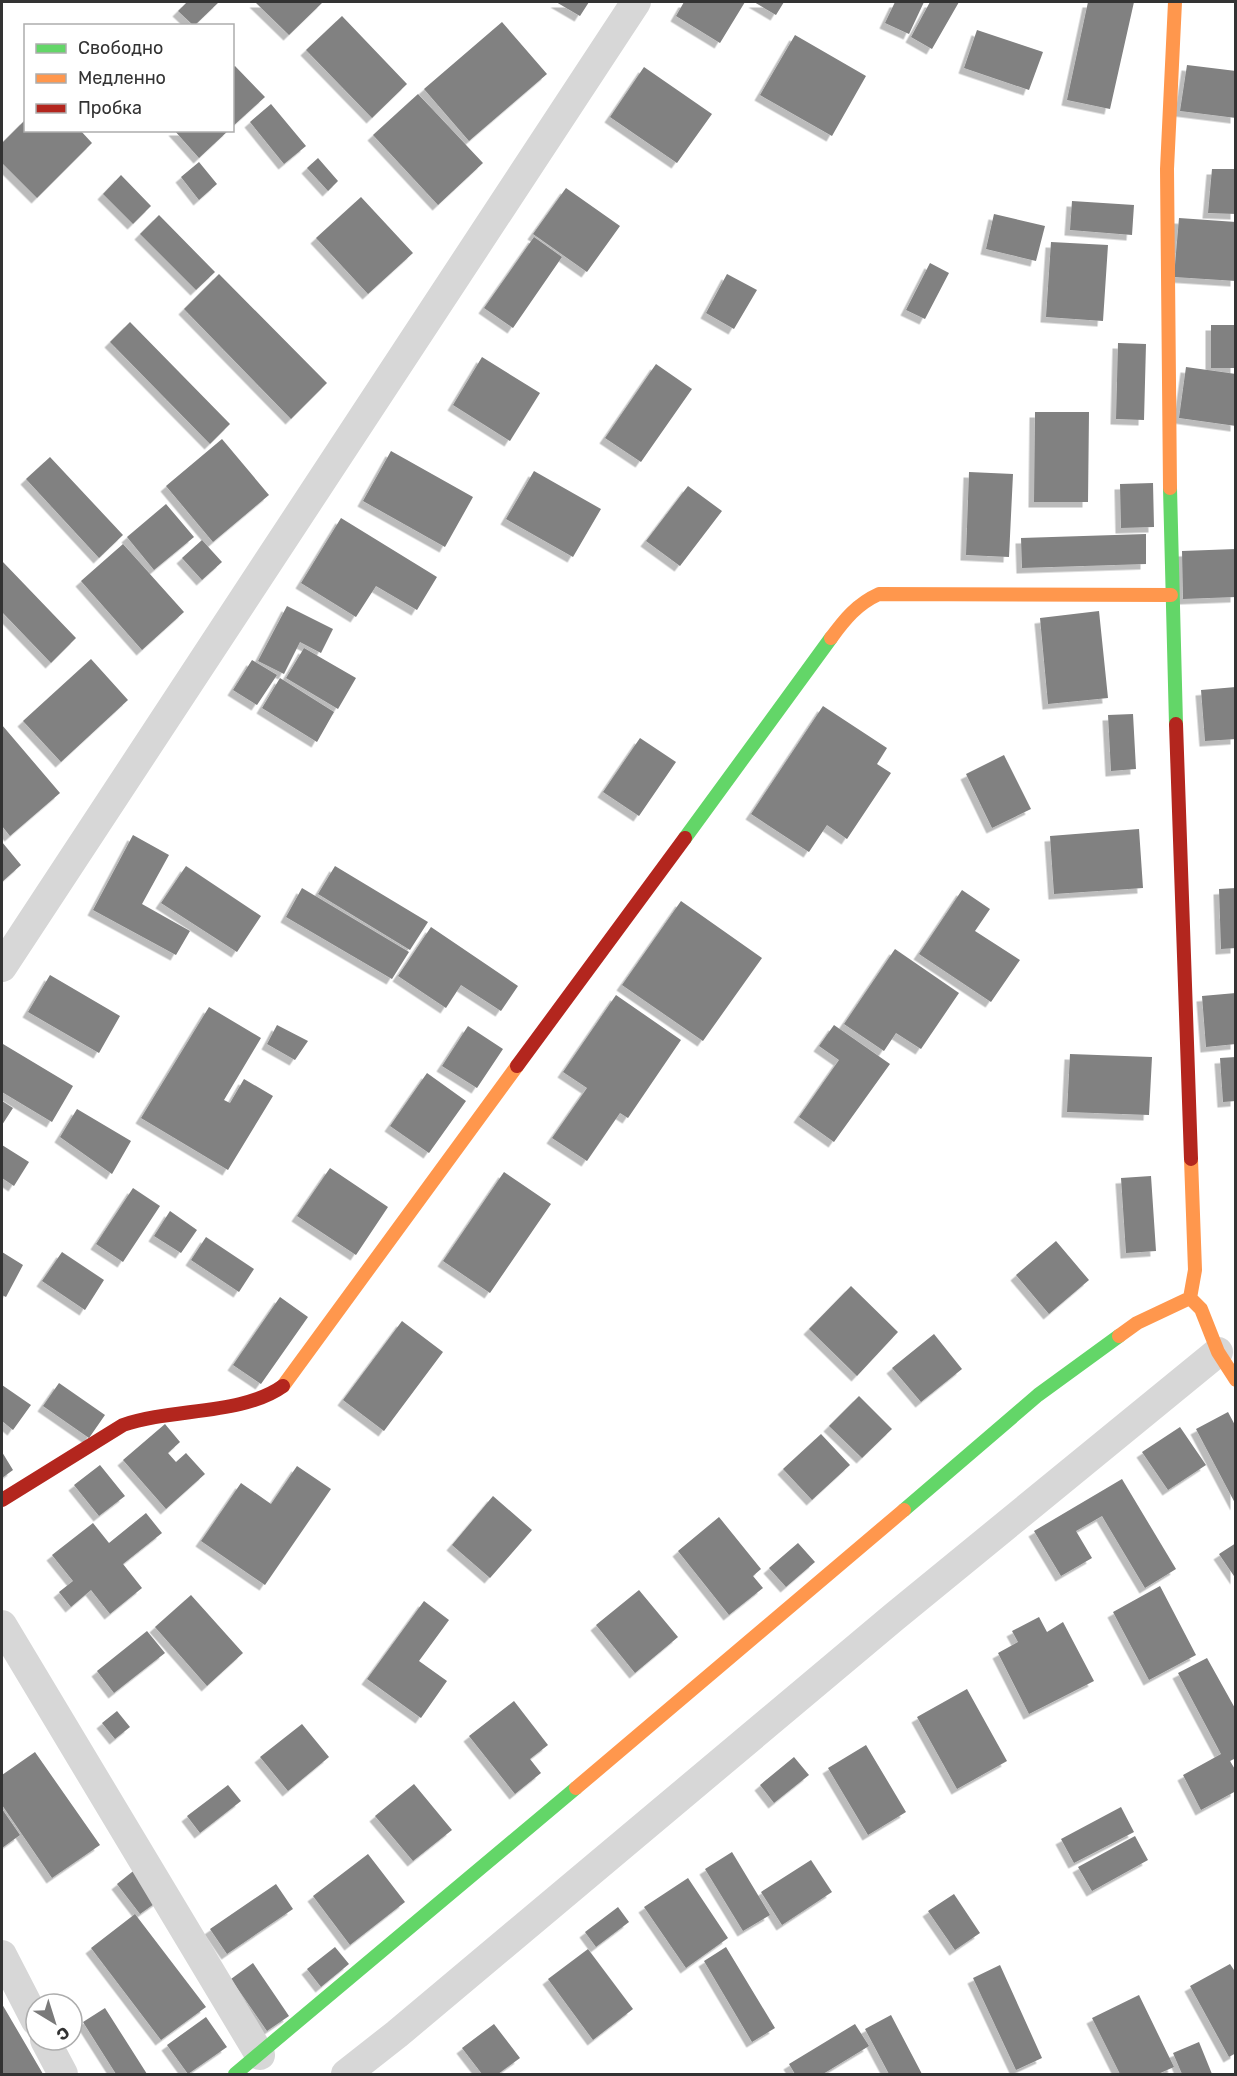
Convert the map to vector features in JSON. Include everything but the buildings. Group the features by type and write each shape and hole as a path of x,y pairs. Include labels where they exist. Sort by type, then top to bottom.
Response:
{"street":[{"path":"2,967 636,2"},
{"path":"1175,2 1167,169 1171,596 1195,1270 1190,1298"},
{"path":"2,1500 123,1425 143,1418 259,1400 283,1386 848,615 863,601 879,594 1171,596"},
{"path":"1190,1298 1201,1308 1218,1352 1236,1380"},
{"path":"235,2074 734,1655 1038,1395 1137,1323 1190,1298"},
{"path":"346,2074 397,2034 894,1617 1218,1352"},
{"path":"2,1625 260,2055"},
{"path":"4,1965 24,2000"},
{"path":"51,2052 63,2074"}],"traffic: fast":[{"path":"1170,488 1176,724"},
{"path":"685,838 831,638"},
{"path":"904,1510 1038,1395 1119,1336"},
{"path":"235,2074 576,1788"}],"traffic: slow":[{"path":"1170,488 1167,169 1175,2"},
{"path":"831,638 852,613 864,602 879,594 1171,595"},
{"path":"283,1386 517,1066"},
{"path":"1191,1159 1195,1270 1190,1298 1201,1309 1218,1352 1236,1380"},
{"path":"1119,1336 1137,1323 1190,1298"},
{"path":"576,1788 904,1510"}],"traffic: jam":[{"path":"1176,724 1191,1159"},
{"path":"517,1066 685,838"},
{"path":"2,1500 123,1425 163,1416 228,1407 267,1395 283,1386"}]}
